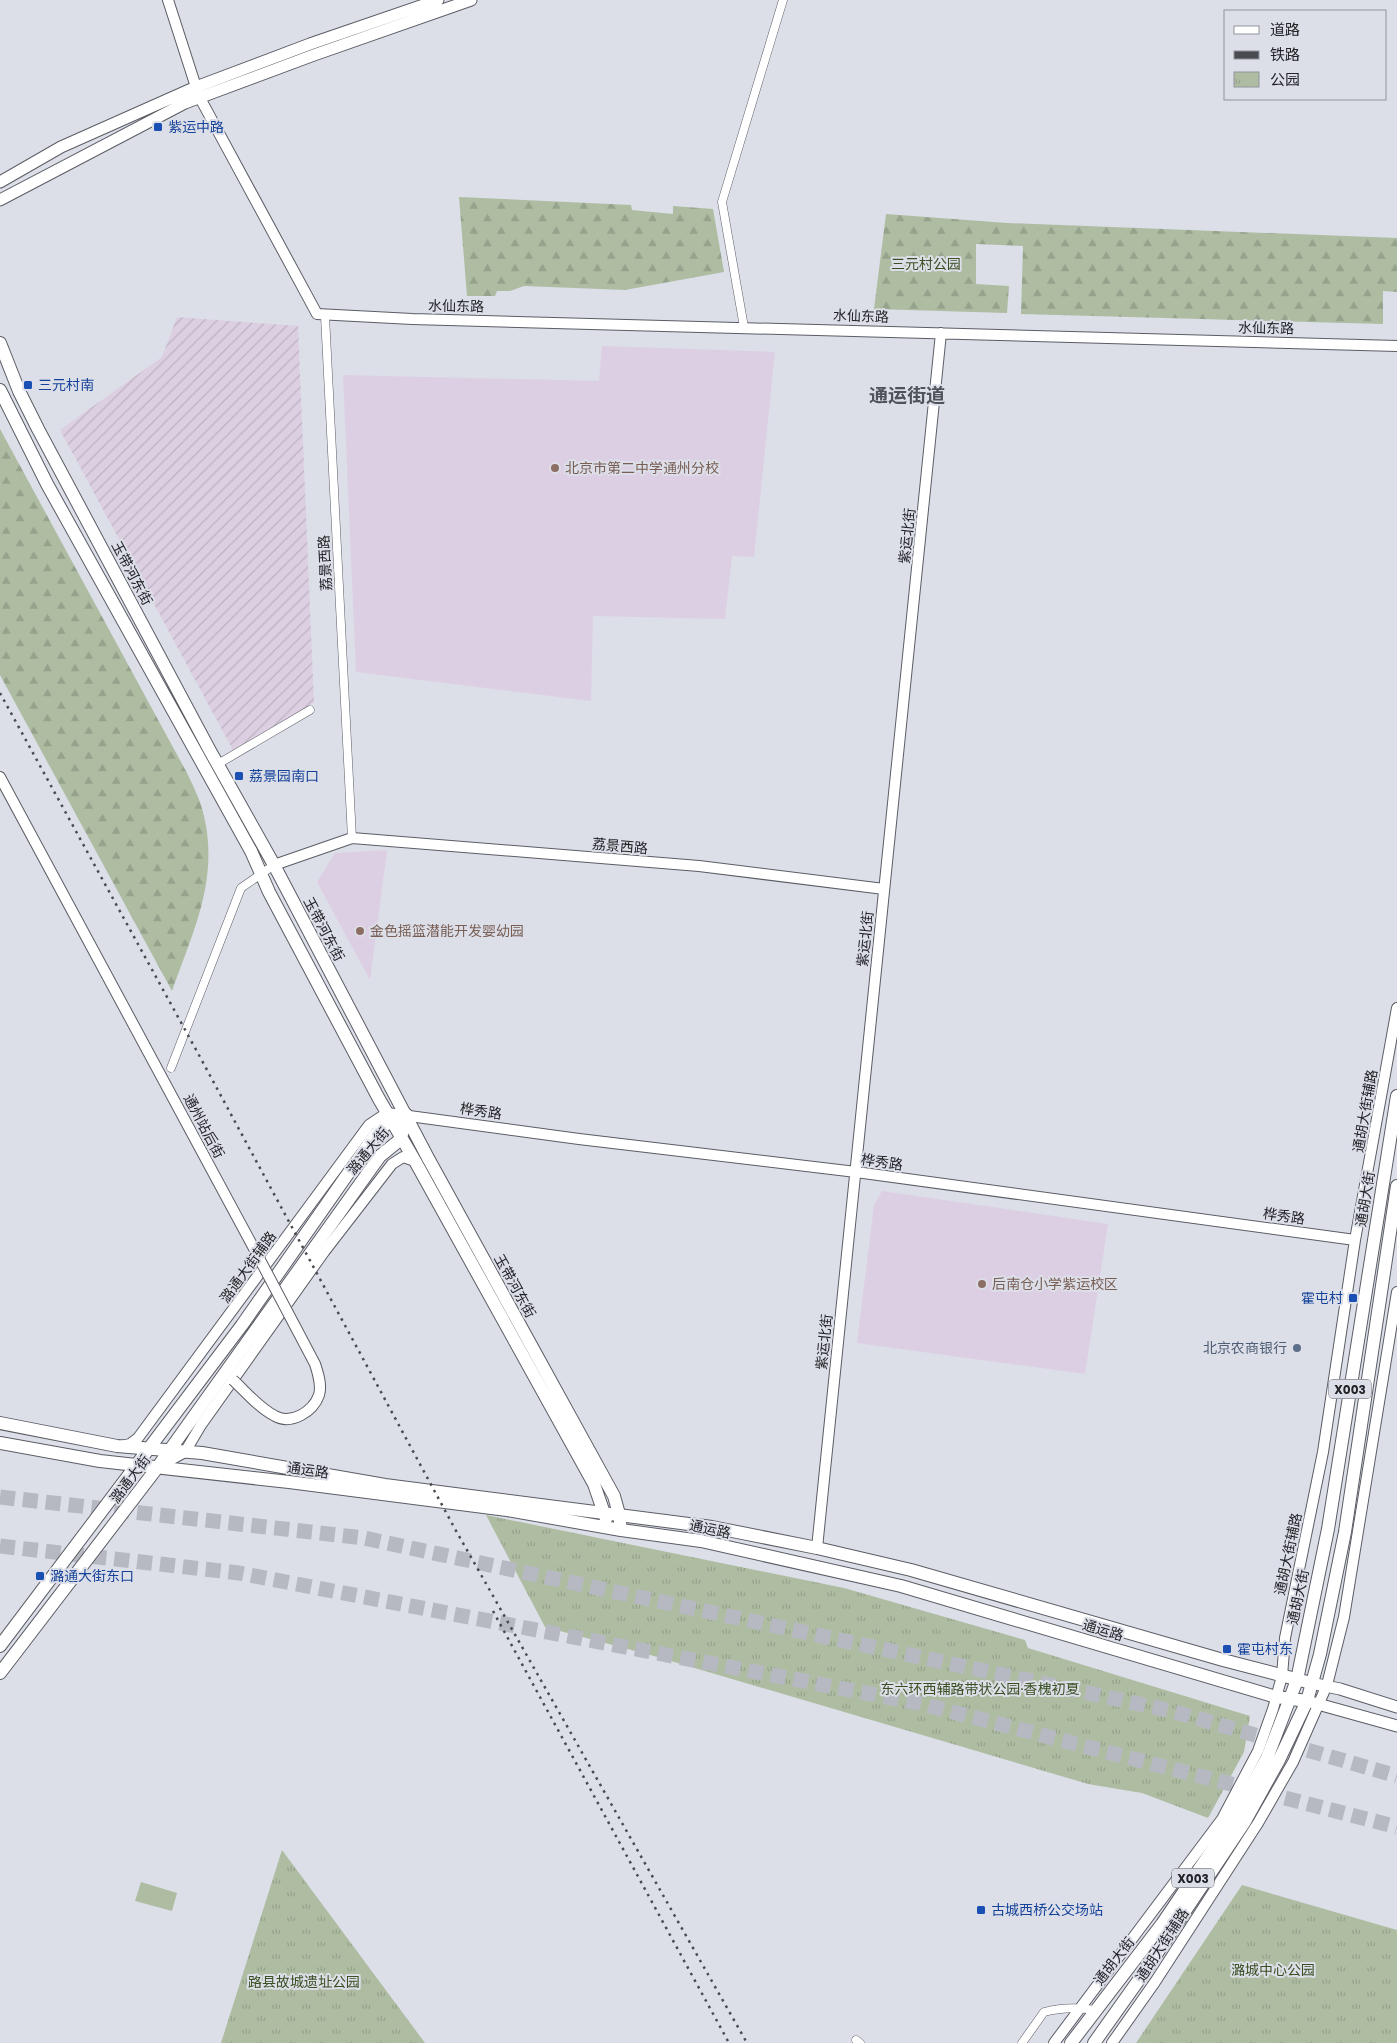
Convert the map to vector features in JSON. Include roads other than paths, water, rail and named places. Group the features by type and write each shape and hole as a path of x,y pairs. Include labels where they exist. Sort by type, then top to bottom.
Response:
{"main road":[{"path":"0,182 61,148 310,44 438,0"},
{"path":"0,200 198,92 314,55 471,0"},
{"name":"玉带河东街","path":"0,343 19,391 38,428 218,764 274,864 428,1158 614,1496 621,1530"},
{"name":"玉带河东街","path":"0,390 47,484 203,763 262,874 269,892 401,1139 594,1484 605,1512 608,1527"},
{"name":"通胡大街","path":"1071,2043 1162,1924 1233,1818 1267,1758 1291,1699 1297,1680 1328,1529 1397,1096"},
{"name":"潞通大街","path":"0,1646 242,1325 389,1116 406,1114 401,1139 380,1156 157,1468 0,1673"},
{"name":"X003","path":"1094,2043 1143,1974 1244,1823 1313,1702 1311,1683 1320,1654 1344,1532 1397,1186"},
{"name":"通运路","path":"0,1423 117,1446 202,1453 385,1485 712,1527 817,1548 911,1570 1397,1707"},
{"name":"通运路","path":"0,1443 100,1461 463,1504 701,1541 901,1586 1276,1697 1313,1702 1397,1726"}],"street":[{"path":"168,0 198,92 317,314 325,316"},
{"path":"744,328 722,202 783,0"},
{"name":"水仙东路","path":"325,316 1397,346"},
{"name":"荔景西路","path":"325,316 352,838"},
{"name":"紫运北街","path":"817,1548 941,333"},
{"path":"218,764 310,710"},
{"name":"通州站后街","path":"0,777 316,1364 319,1394 312,1407 302,1415 289,1419 276,1418 233,1380"},
{"name":"荔景西路","path":"274,864 352,838 699,866 884,889"},
{"path":"171,1068 241,888 274,864"},
{"name":"通胡大街辅路","path":"1054,2043 1222,1819 1258,1751 1276,1697 1282,1676 1285,1638 1323,1452 1355,1240 1397,1008"},
{"name":"桦秀路","path":"406,1114 579,1139 856,1172 1355,1240"},
{"name":"潞通大街辅路","path":"117,1446 130,1444 138,1438 357,1140 369,1125 389,1116"},
{"path":"157,1468 185,1452 201,1426 324,1252 392,1164 403,1157 415,1161"},
{"name":"通胡大街辅路","path":"1112,2043 1155,1982 1258,1823 1293,1762 1313,1702 1327,1686 1344,1617 1396,1323 1397,1292"},
{"path":"1376,1318 1396,1323"},
{"path":"1022,2043 1044,2012 1060,2008 1080,2007 1096,2010"}],"tunnel":[{"path":"0,1497 364,1538 1172,1711 1397,1776"},
{"path":"0,1546 239,1573 918,1703 1397,1827"}],"railway":[{"path":"0,693 200,1057 455,1529 747,2043"},
{"path":"493,1611 729,2043"}],"place":[{"name":"紫运中路","path":"158,127"},
{"name":"三元村南","path":"28,385"},
{"name":"北京市第二中学通州分校","path":"555,468"},
{"name":"荔景园南口","path":"239,776"},
{"name":"金色摇篮潜能开发婴幼园","path":"360,931"},
{"name":"后南仓小学紫运校区","path":"982,1284"},
{"name":"霍屯村","path":"1353,1298"},
{"name":"北京农商银行","path":"1297,1348"},
{"name":"潞通大街东口","path":"40,1576"},
{"name":"霍屯村东","path":"1227,1649"},
{"name":"古城西桥公交场站","path":"981,1910"}],"district":[{"name":"通运街道","path":"907,395"}],"park label":[{"name":"三元村公园","path":"926,264"},
{"name":"东六环西辅路带状公园·香槐初夏","path":"980,1689"},
{"name":"潞城中心公园","path":"1273,1970"},
{"name":"路县故城遗址公园","path":"304,1982"}]}
